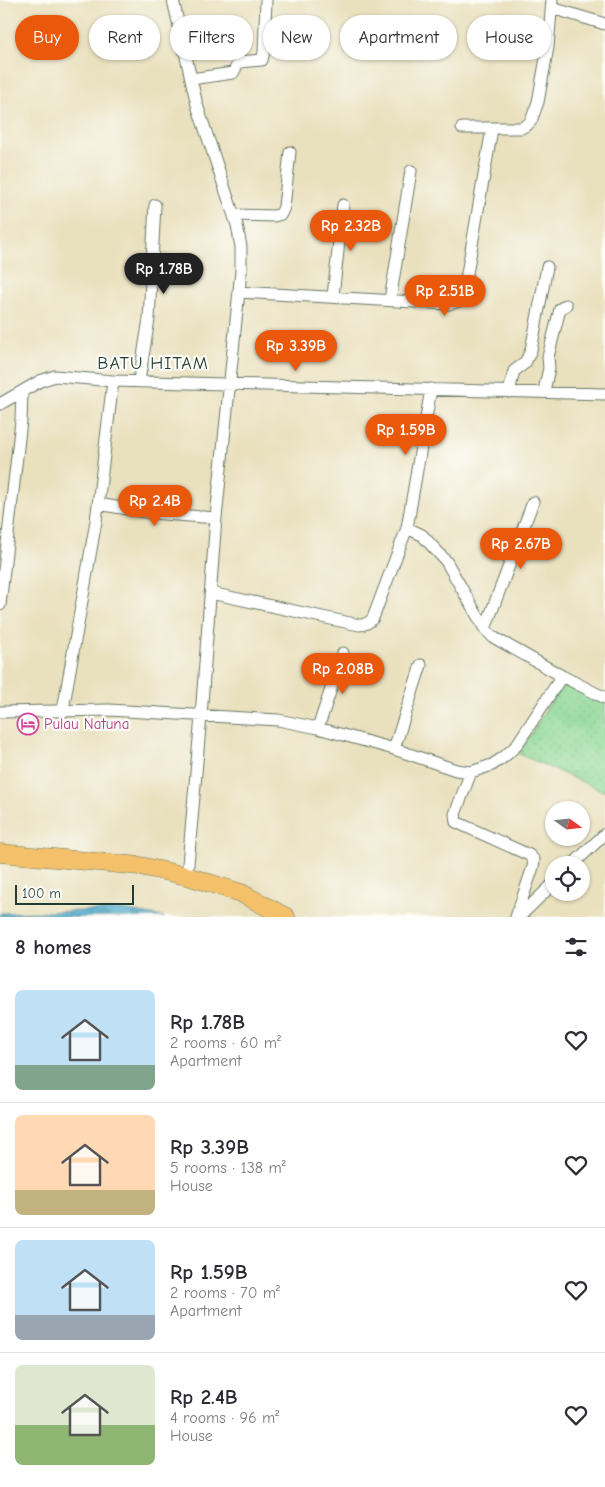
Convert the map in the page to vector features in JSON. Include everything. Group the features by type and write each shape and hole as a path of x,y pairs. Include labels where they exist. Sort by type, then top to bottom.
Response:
{"highway":[{"path":"0,853 140,866 187,876 241,893 286,917"}],"street":[{"path":"173,0 197,105 234,215 241,247 241,271 216,518 187,876"},
{"path":"192,80 233,73 239,62 262,60 266,0"},
{"path":"462,128 521,128 527,125 535,114 548,47 552,4 605,24"},
{"path":"238,292 449,304 459,301 462,297 492,129"},
{"path":"234,215 274,216 281,214 284,207 290,152"},
{"path":"390,300 411,171"},
{"path":"139,381 149,319 155,205"},
{"path":"333,296 344,205"},
{"path":"509,392 514,371 525,363 531,350 547,267"},
{"path":"544,391 549,368 548,357 560,309 566,305"},
{"path":"0,404 40,381 55,376 113,381 605,394"},
{"path":"63,710 98,504 113,381"},
{"path":"211,593 364,625 370,622 407,528 431,389"},
{"path":"0,605 21,421 22,392"},
{"path":"485,629 533,502"},
{"path":"98,504 151,514 216,518"},
{"path":"407,528 422,535 446,561 485,629 499,641 605,698"},
{"path":"318,728 343,653"},
{"path":"394,749 421,665"},
{"path":"0,712 109,710 278,720 318,728 394,749 456,770 471,772 492,765 516,746 562,676"},
{"path":"471,772 455,814 456,822 529,855 534,860 517,917"},
{"path":"582,856 605,834"},
{"path":"517,917 545,891"}],"green space":[{"path":"563,681 605,703 605,792 519,754"}],"water":[{"path":"122,910 164,917 0,917 0,913"}],"place":[{"name":"Pulau Natuna","path":"28,724"}],"district":[{"name":"BATU HITAM","path":"153,363"}]}
